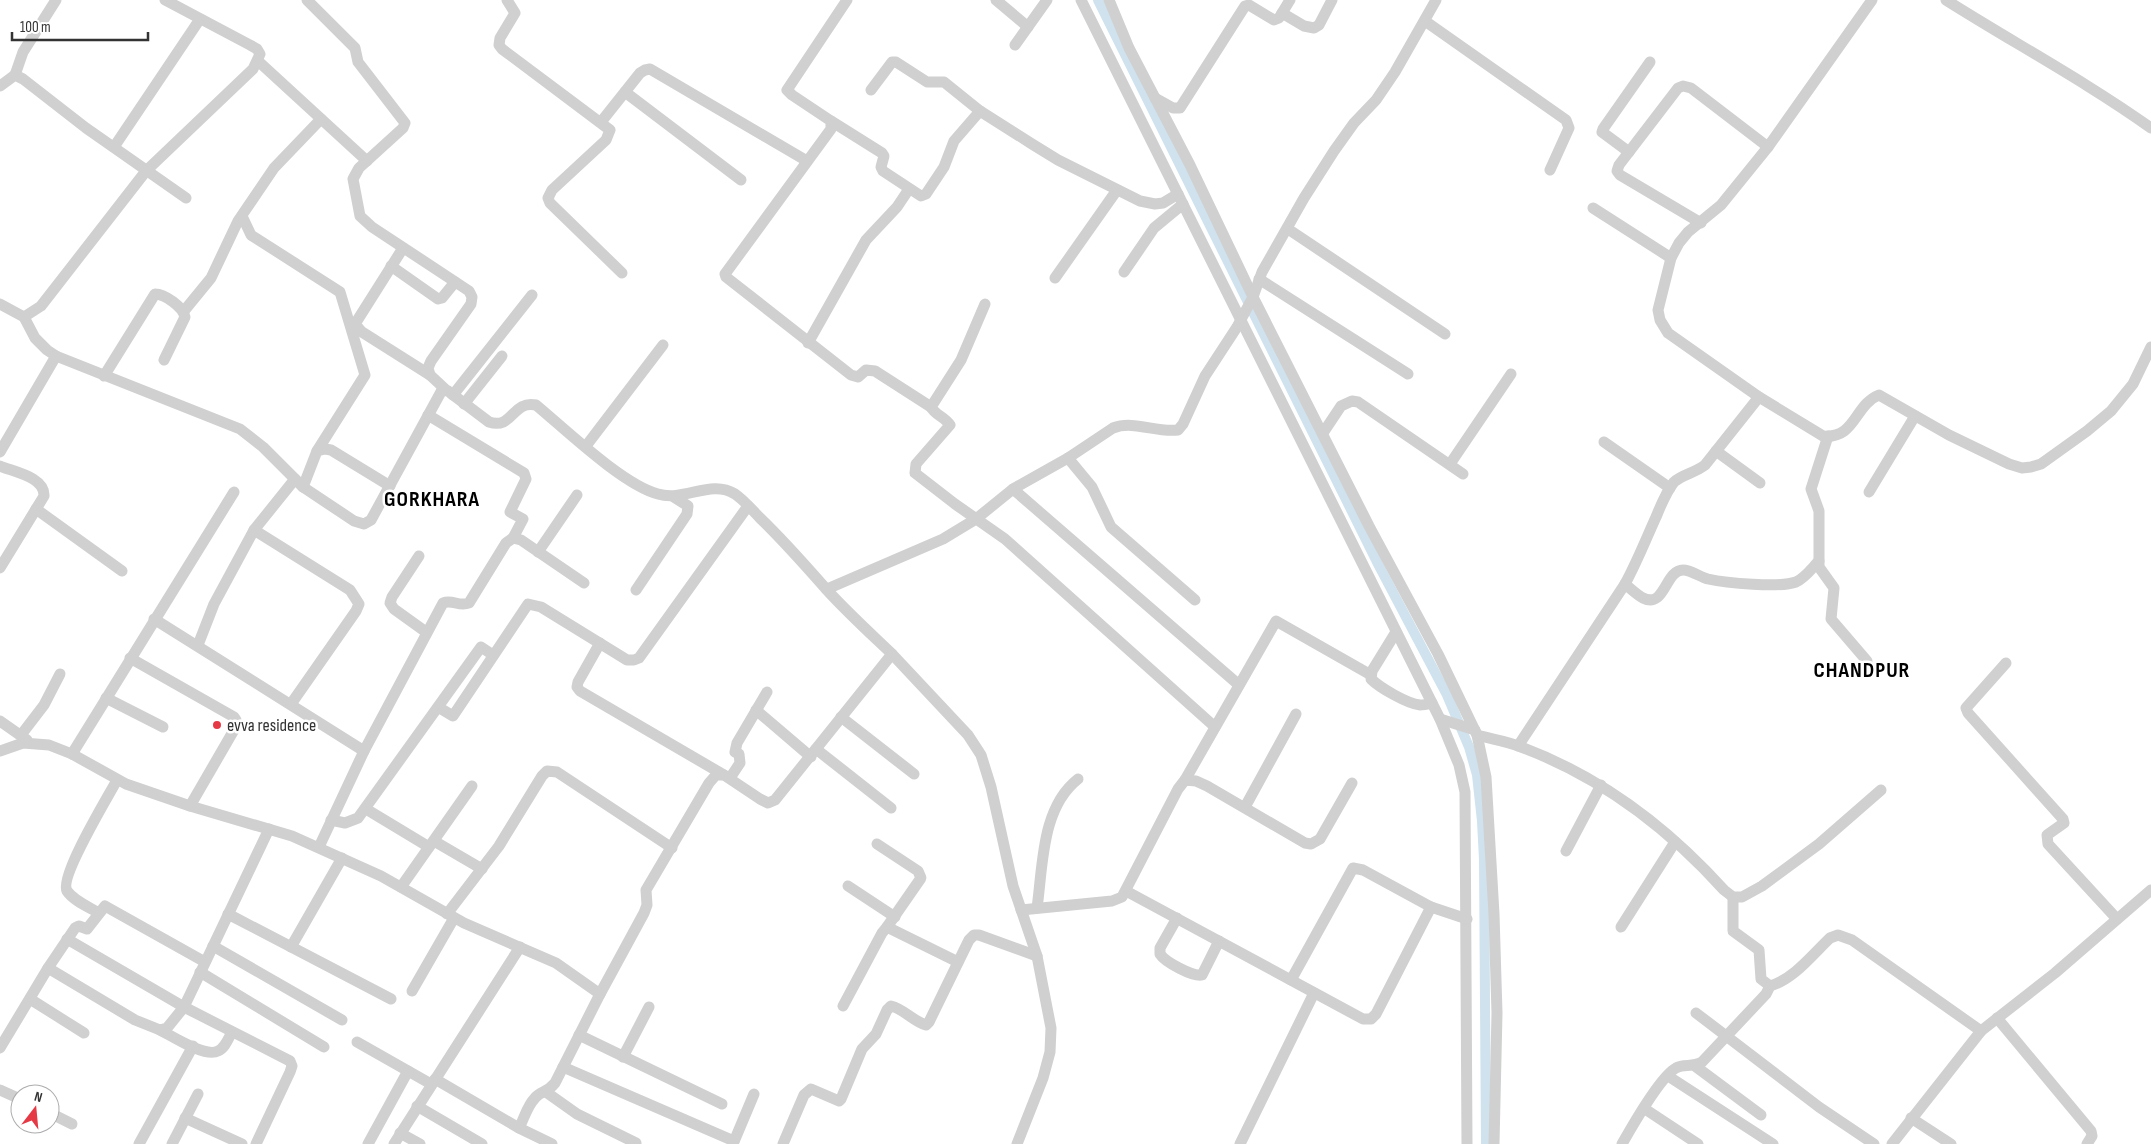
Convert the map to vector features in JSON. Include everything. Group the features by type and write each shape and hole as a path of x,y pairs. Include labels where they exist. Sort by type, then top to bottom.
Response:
{"street":[{"path":"0,86 15,75 23,52 56,0"},
{"path":"24,317 41,306 146,171 253,69 258,61 260,54 257,49 165,0"},
{"path":"307,0 355,48 358,62 405,123 403,128 367,161 355,173 352,179 360,216 372,227 469,291 472,297 471,304 431,361 428,368 430,374"},
{"path":"507,0 515,10 515,17 500,38 499,45 610,130 606,140 552,190 548,198 550,203 622,274"},
{"path":"847,0 787,90 792,95 882,153 884,156 881,168 921,196 926,194 944,168 954,141 980,111"},
{"path":"996,0 1028,27"},
{"path":"1015,45 1047,0"},
{"path":"1081,0 1396,632 1442,719 1459,765 1465,792 1467,1144"},
{"path":"1108,0 1253,297 1369,526 1438,654 1473,731 1486,777 1494,914 1497,1013 1494,1144"},
{"path":"1155,98 1176,109 1184,104 1245,6 1249,5 1274,20 1282,13 1290,0"},
{"path":"1282,13 1304,26 1314,28 1319,25 1332,0"},
{"path":"827,589 943,539 976,519 1014,489 1068,458 1113,428 1120,425 1170,432 1178,430 1183,424 1204,376 1240,320 1253,297 1259,279 1334,151 1354,123 1376,100 1436,0"},
{"path":"1872,0 1768,147 1721,206 1688,232 1679,243 1671,258 1658,310 1660,320 1668,333 1759,397 1824,436 1834,436 1843,433 1867,403 1879,395 1949,435 2009,464 2022,468 2041,464 2111,411 2133,384 2151,347"},
{"path":"1946,0 2081,81 2151,128"},
{"path":"114,147 200,19"},
{"path":"1425,21 1566,120 1569,128 1550,170"},
{"path":"258,61 367,161"},
{"path":"871,90 892,62 896,62 927,82 944,82 980,111 1058,160 1140,201 1155,204 1180,199"},
{"path":"1629,152 1602,132 1650,62"},
{"path":"601,122 640,73 650,69 807,161"},
{"path":"15,75 186,198"},
{"path":"1700,222 1620,175 1617,168 1678,88 1683,86 1691,88 1768,147"},
{"path":"625,92 742,180"},
{"path":"164,360 185,317 184,312 211,278 242,216 274,168 321,119"},
{"path":"831,121 831,129 726,274 726,277 851,375 858,377 866,370 874,371 931,407 933,412 944,418 950,425 916,464 915,473 1005,539 1215,727"},
{"path":"808,343 866,240 910,190"},
{"path":"1055,278 1118,190"},
{"path":"1124,272 1154,228 1180,199"},
{"path":"1593,208 1671,258"},
{"path":"242,216 251,235 340,292 365,375 317,451 303,487"},
{"path":"1288,229 1445,334"},
{"path":"403,248 357,318 356,328 430,374 449,392 489,422 497,425 503,423 522,406 528,403 536,405 612,467 639,485 657,494 674,497 714,488 725,489 736,495 785,542 844,609 892,654 968,735 981,755 991,787 1013,886 1037,956 1051,1028 1050,1052 1017,1144"},
{"path":"391,266 438,299 442,298 455,282"},
{"path":"1259,279 1408,374"},
{"path":"104,376 155,294 160,294 184,312"},
{"path":"0,304 24,317 34,338 46,350 56,356 240,429 263,447 303,487 354,521 364,524 371,520 440,392 449,392 532,295"},
{"path":"931,407 962,360 985,304"},
{"path":"586,446 663,345"},
{"path":"0,452 56,356"},
{"path":"464,404 502,356"},
{"path":"1450,464 1511,374"},
{"path":"1518,746 1625,584 1670,488 1683,476 1700,469 1759,397"},
{"path":"1323,433 1341,406 1352,400 1358,402 1463,474"},
{"path":"319,848 364,751 443,603 450,601 463,606 469,603 506,543 513,538 523,519 510,512 523,488 526,479 524,473 428,415"},
{"path":"1869,492 1915,416"},
{"path":"1828,436 1811,489 1819,511 1819,561 1822,571 1834,588 1831,620 1866,661"},
{"path":"1604,442 1670,488"},
{"path":"317,451 331,450 390,486"},
{"path":"1716,451 1760,483"},
{"path":"1068,458 1092,487 1111,527 1195,600"},
{"path":"0,466 42,484 45,489 44,496 0,568"},
{"path":"198,645 214,604 254,530 294,479"},
{"path":"1014,489 1239,685"},
{"path":"72,754 234,492"},
{"path":"538,552 577,495"},
{"path":"636,590 687,514 688,506 674,497"},
{"path":"438,707 453,716 528,604 541,607 627,660 640,658 748,506"},
{"path":"36,509 122,571"},
{"path":"254,530 350,590 359,604 291,704"},
{"path":"513,538 521,540 584,583"},
{"path":"419,556 390,603 394,609 426,632"},
{"path":"1625,584 1643,598 1650,600 1656,599 1660,595 1674,574 1680,570 1687,570 1710,580 1789,584 1798,581 1819,561"},
{"path":"154,619 364,751"},
{"path":"1021,910 1112,901 1122,896 1178,789 1185,780 1276,621 1371,675 1374,682 1412,703 1421,705 1432,703"},
{"path":"1371,675 1396,632"},
{"path":"600,642 578,682 577,687 580,691 727,776 768,803 783,793 892,654"},
{"path":"331,820 345,823 352,822 366,809 481,646 493,656"},
{"path":"130,658 234,717 236,720 234,730 190,806"},
{"path":"2006,663 1966,708 1968,713 2063,819 2064,823 2047,834 2048,844 2117,919"},
{"path":"21,735 44,705 60,674"},
{"path":"727,776 740,763 739,754 735,752 737,743 767,692"},
{"path":"106,698 163,727"},
{"path":"756,710 891,808"},
{"path":"1245,807 1296,714"},
{"path":"842,718 914,774"},
{"path":"1442,719 1553,760 1601,786 1620,798 1675,842 1733,897 1742,898 1762,886 1819,844 1881,790"},
{"path":"0,721 31,742"},
{"path":"0,751 31,742 49,745 72,754 117,780 190,806 292,836 401,887 450,916 556,963 600,994"},
{"path":"412,991 450,916 499,846 542,776 547,771 552,770 672,848"},
{"path":"519,1128 535,1098 539,1094 546,1092 555,1083 644,913 647,905 646,890 709,783 716,775 727,776"},
{"path":"1037,908 1046,840 1053,812 1070,785 1078,778"},
{"path":"99,914 77,900 67,891 66,885 72,862 117,780"},
{"path":"1185,780 1196,781 1207,786 1311,844 1320,839 1352,783"},
{"path":"401,887 472,786"},
{"path":"1566,851 1601,786"},
{"path":"366,809 482,869"},
{"path":"160,1030 167,1028 184,1007 269,829"},
{"path":"1621,927 1675,842"},
{"path":"843,1006 882,933 919,882 920,875 918,871 877,844"},
{"path":"291,947 342,858"},
{"path":"1291,980 1353,868 1363,870 1431,907 1467,919"},
{"path":"848,886 895,917"},
{"path":"1892,1144 1981,1031 2055,973 2151,890"},
{"path":"1126,891 1355,1015 1371,1019 1376,1014 1431,907"},
{"path":"1733,897 1733,931 1759,950 1761,979 1770,986"},
{"path":"0,1048 48,968 77,926 87,929 105,906 108,906 203,967 324,1047"},
{"path":"228,914 391,999"},
{"path":"1176,918 1160,948 1162,957 1192,974 1202,975 1219,941"},
{"path":"888,927 958,962"},
{"path":"782,1144 808,1090 811,1089 839,1101 841,1099 862,1049 876,1034 887,1010 891,1006 897,1007 921,1023 926,1025 930,1022 969,940 974,936 979,935 1037,956"},
{"path":"1622,1144 1668,1076 1675,1069 1682,1066 1695,1066 1702,1062 1766,994 1770,986 1780,983 1789,977 1830,938 1845,936 1981,1031"},
{"path":"68,939 184,1007 290,1060 292,1066 256,1144"},
{"path":"213,946 342,1020"},
{"path":"394,1144 417,1106 463,1039 520,947"},
{"path":"48,968 135,1020 209,1053 224,1048 232,1032"},
{"path":"1240,1144 1314,993"},
{"path":"30,998 84,1033"},
{"path":"624,1057 649,1007"},
{"path":"1696,1013 1726,1038 1819,1107 1874,1144"},
{"path":"1997,1018 2091,1131 2092,1136 2087,1144"},
{"path":"579,1035 722,1104"},
{"path":"357,1042 408,1071 552,1144"},
{"path":"139,1144 193,1046"},
{"path":"1695,1066 1762,1115"},
{"path":"563,1067 734,1142 754,1094"},
{"path":"368,1144 408,1071"},
{"path":"1668,1076 1773,1144"},
{"path":"546,1092 577,1114 636,1143"},
{"path":"172,1144 198,1094"},
{"path":"417,1106 482,1144"},
{"path":"1645,1109 1698,1144"},
{"path":"60,1118 72,1124"},
{"path":"185,1118 242,1144"},
{"path":"1911,1118 1951,1144"},
{"path":"400,1133 420,1144"}],"waterway":[{"path":"1098,0 1379,566 1447,695 1469,747 1477,775 1484,859 1486,1144"}],"place":[{"name":"evva residence","path":"217,725"}],"district":[{"name":"GORKHARA","path":"432,498"},
{"name":"CHANDPUR","path":"1862,669"}]}
